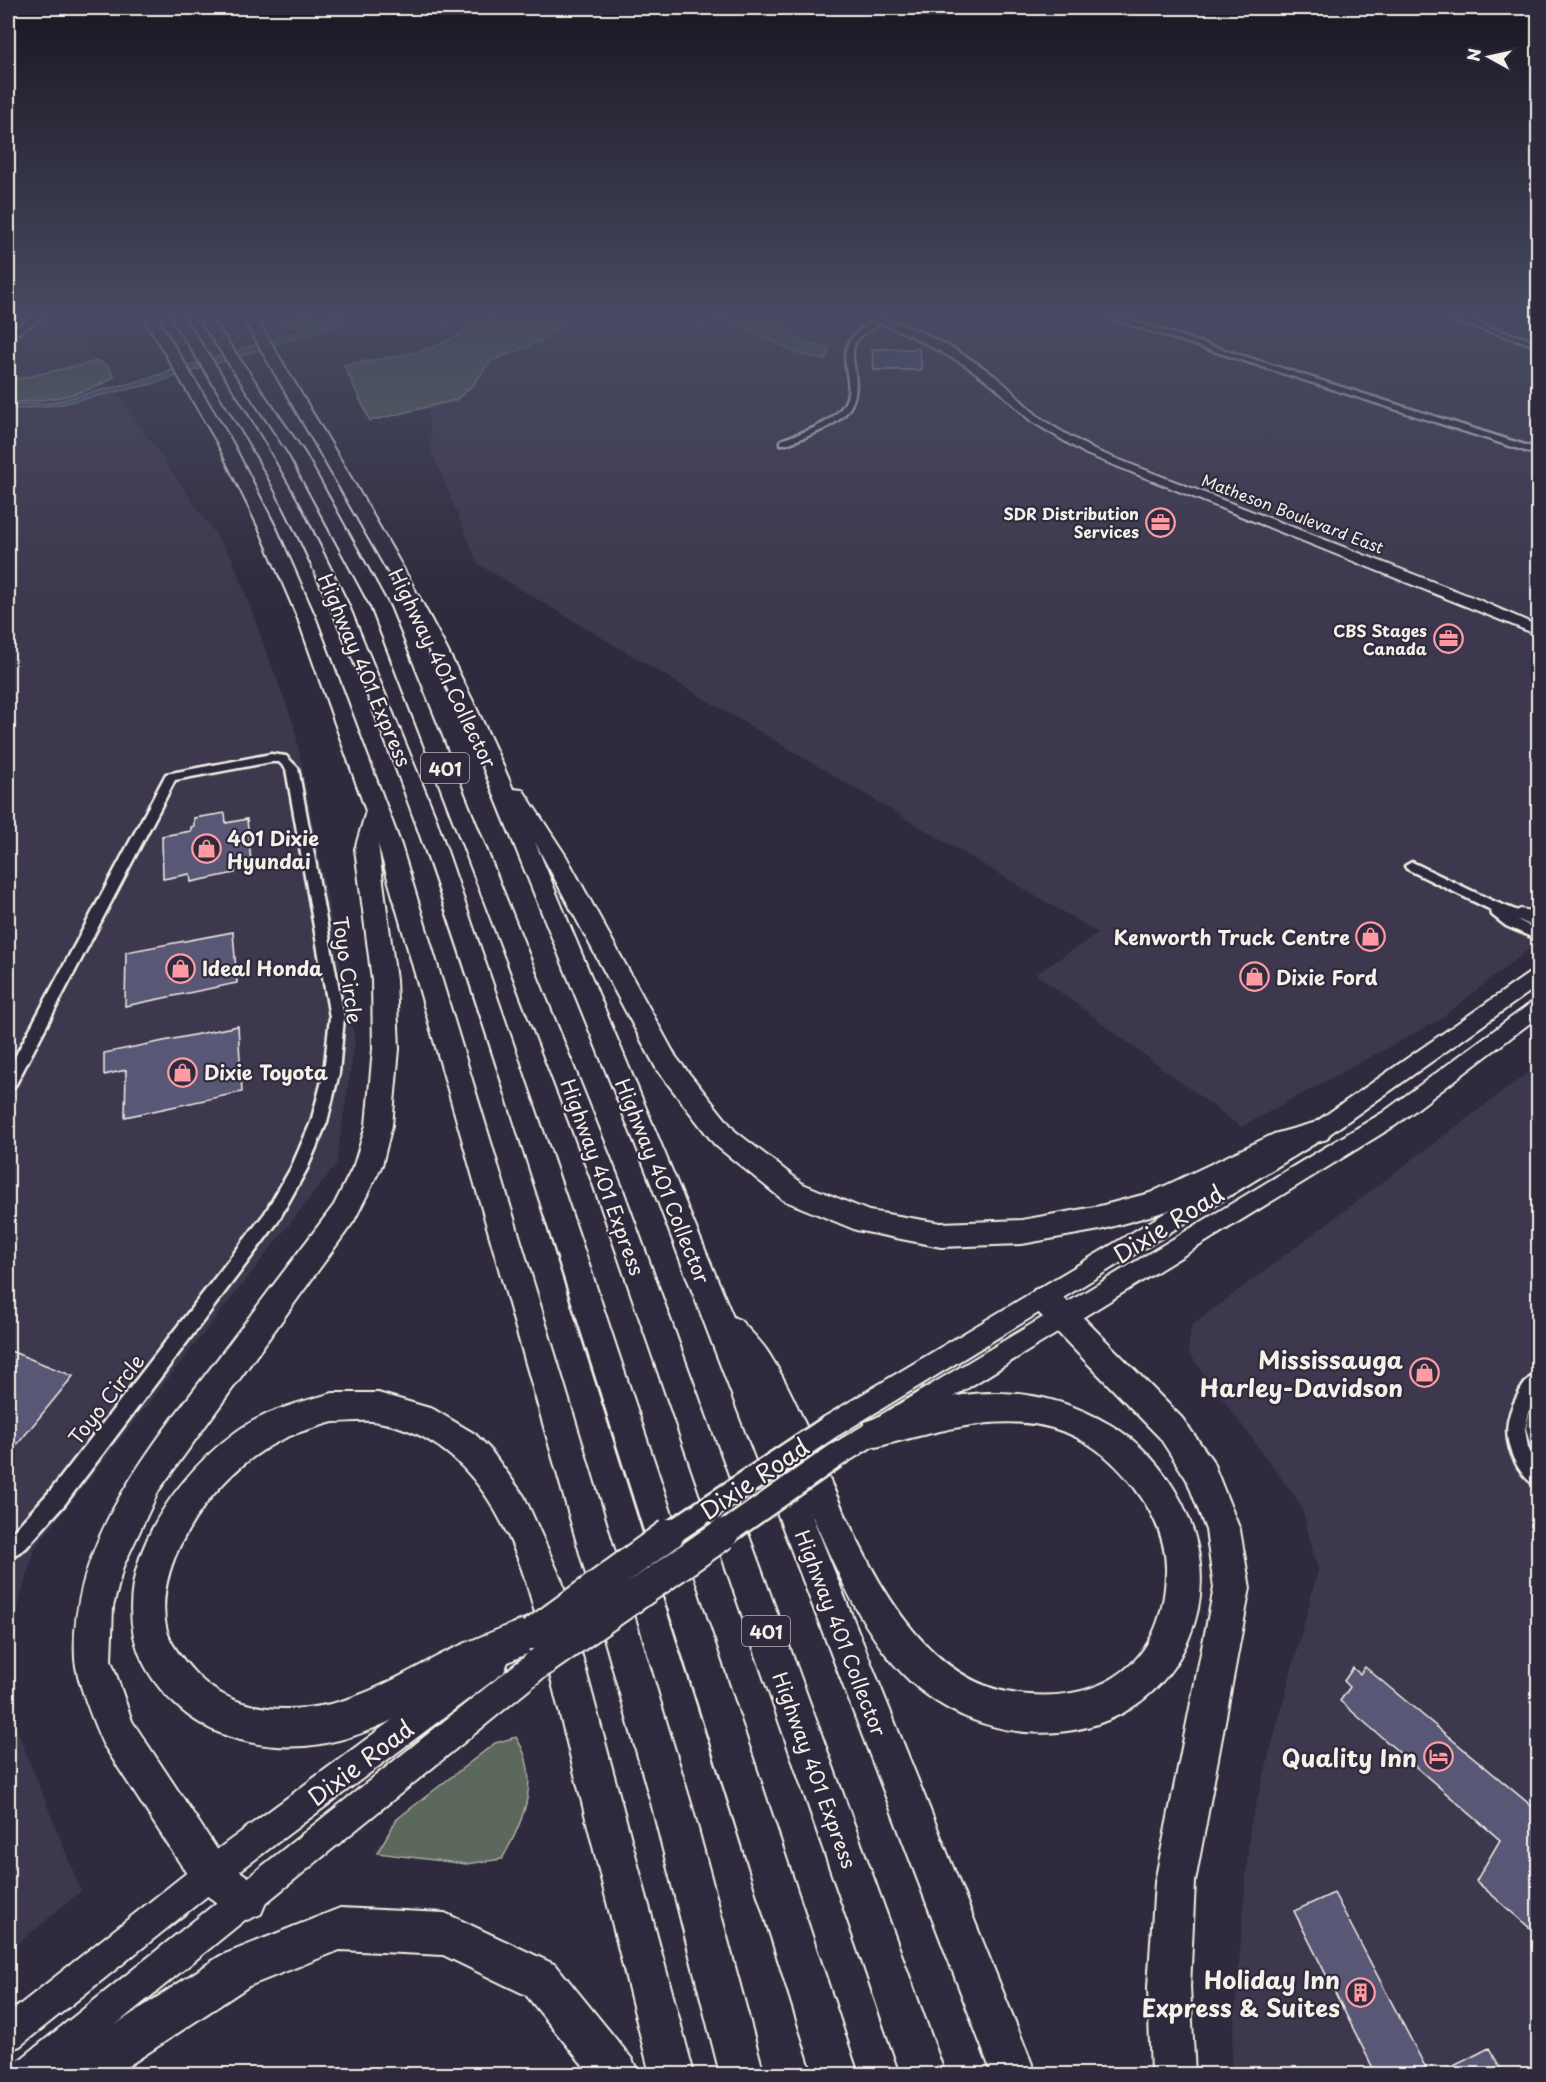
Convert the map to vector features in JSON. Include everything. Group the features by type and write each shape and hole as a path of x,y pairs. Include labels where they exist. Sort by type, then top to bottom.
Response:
{"highway":[{"name":"401","path":"224,413 237,461 288,570 326,666 390,845 671,1803 742,2074"},
{"name":"Highway 401 Express","path":"238,413 266,459 342,606 433,835 836,2074"},
{"name":"Highway 401 Express","path":"256,413 297,454 380,608 470,831 608,1187 923,2074"},
{"name":"Highway 401 Collector","path":"305,413 414,602 480,735 659,1168 1014,2074"},
{"path":"480,735 555,856 666,1063 725,1138 793,1192 866,1222 941,1235 1022,1232 1100,1218 1157,1203 1284,1141 1317,1132"},
{"path":"247,1900 210,1874 116,1731 93,1660 95,1606 106,1564 147,1479 344,1213 368,1165 379,1125 386,1049 384,980 366,849 376,811"},
{"path":"1055,1308 1171,1428 1200,1471 1223,1530 1232,1588 1175,1882 1168,1986 1173,2074"},
{"path":"716,1313 759,1365 868,1598 905,1650 934,1678 967,1698 999,1710 1046,1715 1080,1711 1110,1700 1131,1688 1149,1672 1169,1643 1177,1626 1184,1592 1184,1574 1174,1520 1157,1490 1129,1457 1100,1433 1082,1423 1044,1410 1025,1407 984,1407 876,1432"},
{"path":"535,1649 455,1667 394,1702 358,1717 288,1728 257,1725 226,1717 194,1699 175,1679 157,1652 149,1631 147,1606 158,1557 181,1506 222,1461 244,1443 273,1427 312,1411 338,1406 368,1406 395,1411 423,1422 464,1445 501,1489 525,1528 544,1581 672,2074"},
{"path":"78,2074 235,1971 340,1929 445,1934 541,1980 617,2074"}],"main road":[{"name":"Matheson Boulevard East","path":"1029,413 1090,452 1467,600 1539,631"},
{"path":"1520,915 1539,918"},
{"name":"Dixie Road","path":"8,2034 210,1874 535,1649 876,1432 1055,1308 1317,1132 1539,977"},
{"name":"Dixie Road","path":"29,2074 247,1900 535,1649 634,1558 830,1427 1055,1308 1389,1119 1539,1008"}],"street":[{"path":"784,442 824,424 838,413"},
{"path":"1416,413 1539,452"},
{"name":"Toyo Circle","path":"8,1084 170,777 271,758 286,763 292,768 337,1017 336,1055 321,1118 300,1172 271,1218 58,1497 19,1541 8,1549"},
{"path":"1413,866 1488,904 1539,924"},
{"path":"1488,904 1511,923 1539,936"},
{"path":"1539,1381 1517,1412 1514,1427 1522,1454 1539,1477"},
{"path":"1539,1414 1536,1428 1539,1442"}],"shaded area":[{"path":"8,413 131,413 232,558 294,725 355,1041 336,1165 35,1548 8,1641"},
{"path":"429,413 1538,413 1538,942 1439,1020 1241,1127 1036,974 1098,933 478,564 431,450"},
{"path":"1538,1065 1538,2074 1233,2074 1231,2062 1250,1827 1318,1570 1301,1505 1188,1352 1191,1326"},
{"path":"8,1707 81,1891 8,1952"}],"green space":[{"path":"366,413 402,413 370,421"},
{"path":"516,1737 524,1752 529,1783 523,1814 502,1859 466,1864 377,1853 397,1819 495,1743"}],"building":[{"name":"401 Dixie Hyundai","path":"225,813 226,823 247,819 251,862 235,865 235,873 191,882 190,874 163,879 162,836 191,831 194,818"},
{"name":"Ideal Honda","path":"233,932 237,983 125,1006 126,952"},
{"name":"Dixie Toyota","path":"238,1026 242,1092 125,1117 126,1070 104,1075 104,1053"},
{"path":"8,1350 73,1376 8,1456"},
{"name":"Quality Inn","path":"1365,1667 1539,1812 1539,1936 1476,1881 1500,1840 1340,1701 1350,1687 1344,1681 1353,1668 1360,1674"},
{"name":"Holiday Inn Express & Suites","path":"1334,1893 1429,2074 1376,2074 1294,1911"},
{"path":"1489,2048 1504,2074 1438,2074"}],"place":[{"name":"SDR Distribution Services","path":"1160,522"},
{"name":"CBS Stages Canada","path":"1448,639"},
{"name":"401 Dixie Hyundai","path":"206,849"},
{"name":"Kenworth Truck Centre","path":"1371,937"},
{"name":"Ideal Honda","path":"181,968"},
{"name":"Dixie Ford","path":"1255,977"},
{"name":"Dixie Toyota","path":"183,1072"},
{"name":"Mississauga Harley-Davidson","path":"1424,1373"},
{"name":"Quality Inn","path":"1438,1757"},
{"name":"Holiday Inn Express & Suites","path":"1361,1993"}]}
